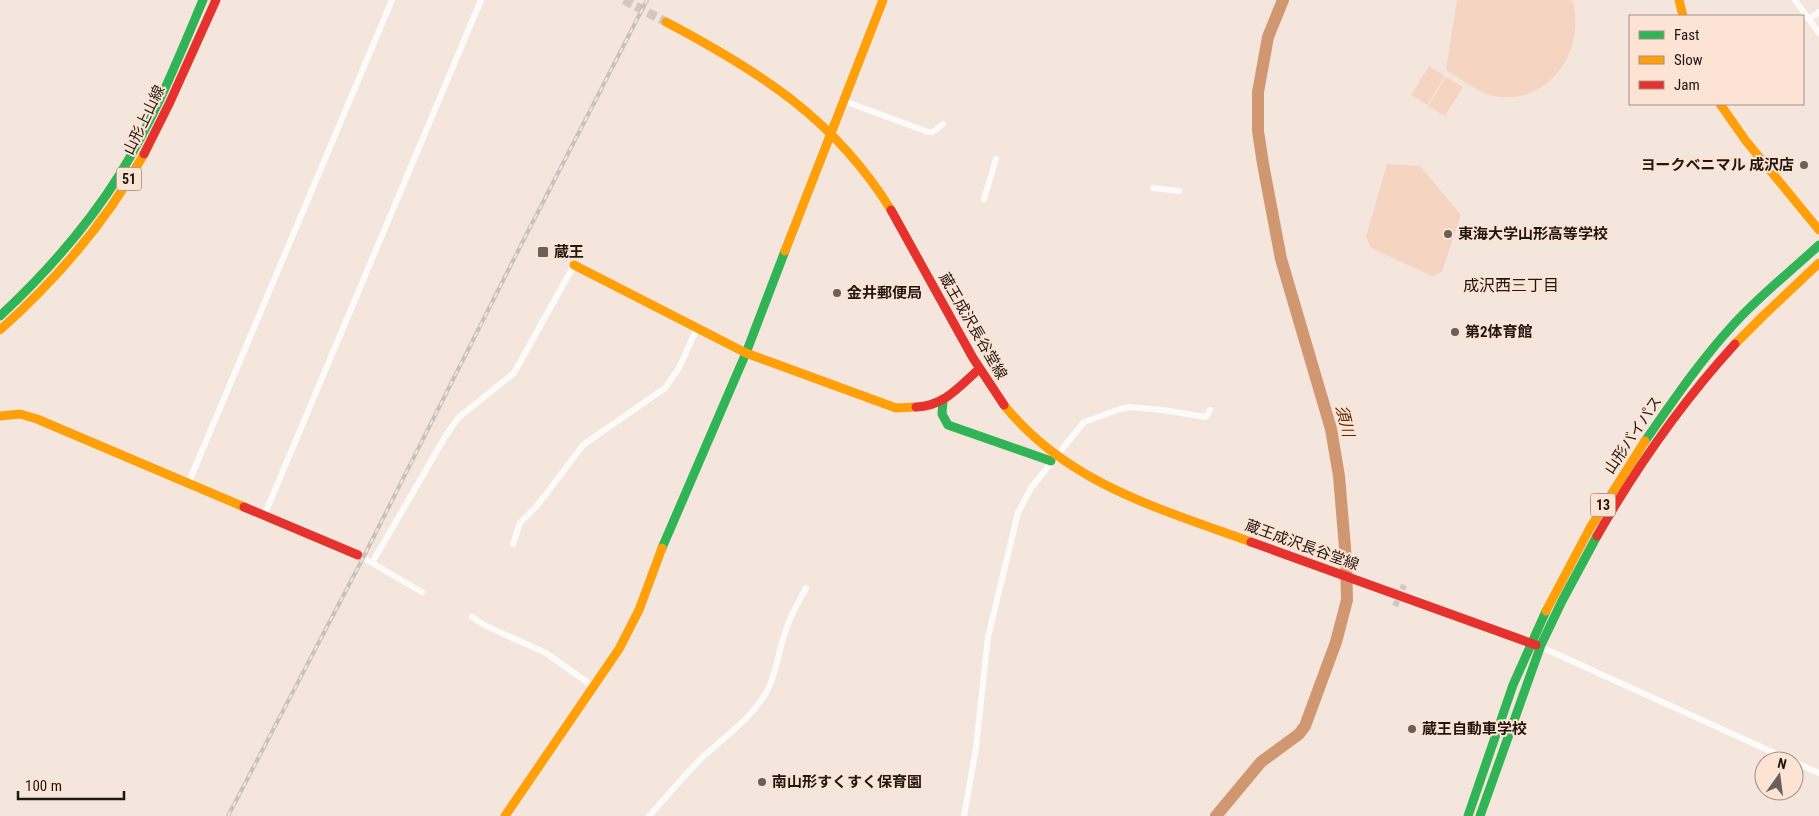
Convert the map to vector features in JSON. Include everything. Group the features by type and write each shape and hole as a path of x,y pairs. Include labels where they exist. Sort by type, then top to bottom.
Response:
{"main road":[{"name":"山形上山線","path":"0,316 69,244 119,176 148,123 203,0"},
{"name":"山形上山線","path":"0,330 50,282 80,248 123,189 155,131 216,0"},
{"path":"505,816 619,649 639,610 679,507 746,353 830,132 883,0"},
{"path":"1679,0 1683,15"},
{"name":"蔵王成沢長谷堂線","path":"666,22 738,60 761,75 830,132 863,169 896,216 978,369 1013,417 1054,459 1118,492 1541,647"},
{"path":"1721,105 1746,141 1819,230"},
{"name":"山形バイパス","path":"1468,816 1491,744 1530,643 1564,575 1629,463 1678,395 1732,326 1819,245"},
{"name":"山形バイパス","path":"1480,816 1504,745 1541,647 1572,582 1611,513 1639,468 1710,373 1756,322 1819,263"},
{"path":"574,266 746,353 896,408 925,407 943,401 978,369"},
{"path":"943,401 941,411 943,419 948,425 1054,459"},
{"path":"0,416 20,414 37,419 358,555"}],"street":[{"path":"188,484 392,0"},
{"path":"264,516 482,0"},
{"path":"1795,0 1819,33"},
{"path":"1809,19 1819,12"},
{"path":"844,101 928,132 938,129 943,124"},
{"path":"984,199 996,160"},
{"path":"1153,188 1179,191"},
{"path":"372,563 458,418 514,373 574,266"},
{"path":"513,544 520,523 537,506 583,445 665,388 679,368 697,328"},
{"path":"964,816 976,748 988,637 1018,513 1027,496 1084,422 1130,407 1206,417 1210,410"},
{"path":"358,555 422,592"},
{"path":"649,816 705,755 745,721 760,702 771,683 791,614 806,588"},
{"path":"472,617 484,625 546,653 594,687"},
{"path":"1541,647 1771,751"},
{"path":"1804,766 1819,773"}],"shaded area":[{"path":"1457,0 1569,0 1573,2 1574,37 1569,54 1561,69 1549,81 1535,90 1519,96 1501,97 1479,91 1446,70"},
{"path":"1429,66 1445,76 1427,105 1411,95"},
{"path":"1446,77 1463,87 1445,116 1428,106"},
{"path":"1387,164 1420,166 1461,215 1442,272 1432,276 1371,248 1366,237"}],"waterway":[{"name":"須川","path":"1216,816 1261,762 1299,734 1305,726 1336,642 1347,600 1346,560 1339,476 1331,429 1281,259 1258,131 1258,92 1268,37 1283,0"}],"tunnel":[{"path":"624,0 666,22"},
{"path":"1395,606 1404,585"}],"railway":[{"path":"228,816 363,558 647,0"}],"traffic: fast":[{"path":"0,316 33,284 64,249 94,213 120,174 155,110 203,0"},
{"path":"1645,441 1676,396 1733,325 1764,294 1819,245"},
{"path":"662,548 746,353 785,251"},
{"path":"943,401 942,414 948,425 1051,461"},
{"path":"1480,816 1541,645 1597,536"},
{"path":"1468,816 1513,685 1546,611"}],"traffic: slow":[{"path":"785,251 883,0"},
{"path":"1679,0 1683,15"},
{"path":"666,22 733,59 792,100 820,123 869,178 891,210"},
{"path":"1721,105 1746,141 1819,230"},
{"path":"0,330 21,311 80,248 114,203 144,154"},
{"path":"1735,344 1819,263"},
{"path":"574,265 746,353 896,408 916,407"},
{"path":"1004,405 1029,432 1057,455 1086,474 1117,491 1150,505 1251,542"},
{"path":"0,416 20,414 37,419 244,507"},
{"path":"1546,611 1590,528 1645,441"},
{"path":"505,816 619,649 639,610 662,548"}],"traffic: jam":[{"path":"144,154 170,102 216,0"},
{"path":"891,210 973,358 1004,405"},
{"path":"1597,536 1628,485 1678,412 1735,344"},
{"path":"916,407 926,406 943,399 958,389 979,369"},
{"path":"244,507 358,555"},
{"path":"1251,542 1536,645"}],"place":[{"name":"ヨークベニマル 成沢店","path":"1804,165"},
{"name":"東海大学山形高等学校","path":"1448,234"},
{"name":"蔵王","path":"543,252"},
{"name":"金井郵便局","path":"837,293"},
{"name":"第2体育館","path":"1455,332"},
{"name":"蔵王自動車学校","path":"1412,729"},
{"name":"南山形すくすく保育園","path":"762,782"}],"district":[{"name":"成沢西三丁目","path":"1511,285"}]}
